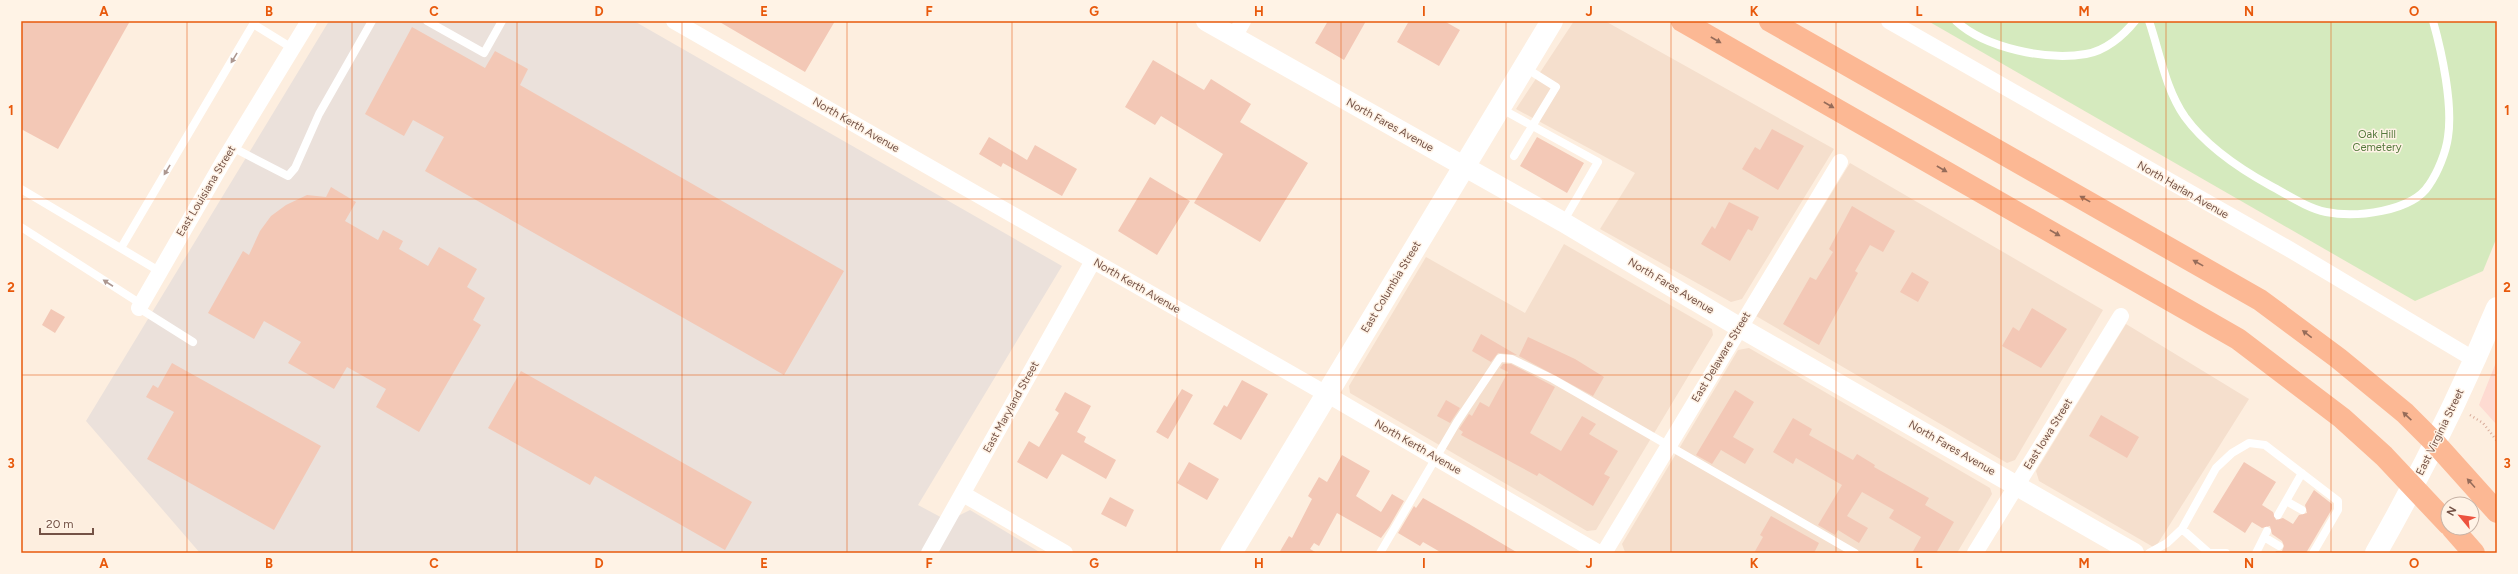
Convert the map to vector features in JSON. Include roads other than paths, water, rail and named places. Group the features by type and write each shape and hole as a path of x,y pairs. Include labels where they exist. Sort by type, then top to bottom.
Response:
{"highway":[{"path":"1682,21 2238,339 2342,418 2413,486 2440,515"},
{"path":"1770,21 2260,300 2338,358 2405,413 2435,443 2497,512"},
{"path":"2459,536 2474,553"}],"main road":[{"name":"East Columbia Street","path":"1231,553 1328,395 1463,166 1552,21"},
{"name":"East Virginia Street","path":"2376,553 2413,486 2454,406 2497,308"}],"street":[{"name":"East Louisiana Street","path":"140,306 232,147 309,21"},
{"name":"North Kerth Avenue","path":"674,21 1328,395 1599,553"},
{"name":"North Fares Avenue","path":"1206,21 1238,29 1463,166 1562,222 1739,327 2016,484 2134,553"},
{"name":"North Harlan Avenue","path":"1889,21 2289,249 2475,360"},
{"name":"East Delaware Street","path":"1604,553 1739,327 1840,162"},
{"name":"East Maryland Street","path":"929,553 1093,261"},
{"name":"East Iowa Street","path":"1975,553 2016,484 2121,316"},
{"path":"963,494 1065,553"}],"lane":[{"path":"232,147 288,176 295,168 319,114 372,21"},
{"path":"427,21 436,23 484,53 502,21"},
{"path":"1956,21 1998,45 2026,53 2056,56 2087,54 2110,45 2135,21"},
{"path":"2149,21 2173,97 2201,136 2258,178 2293,198 2325,212 2349,214 2373,212 2407,203 2429,186 2440,164 2448,137 2448,104 2443,63 2433,21"},
{"path":"121,248 254,23 292,48"},
{"path":"1514,156 1556,87 1523,67"},
{"path":"1499,107 1598,162 1562,222"},
{"path":"21,189 159,271"},
{"path":"21,227 193,342"},
{"path":"1380,553 1457,422 1500,358 1512,359 1553,379 1669,444 1855,553"},
{"path":"2149,553 2167,543 2182,529 2216,468 2232,453 2249,443 2265,446 2338,501 2338,510 2327,524 2315,544 2313,553"},
{"path":"2278,515 2302,474"},
{"path":"2286,501 2302,510"},
{"path":"2182,529 2210,553 2226,553"},
{"path":"2256,553 2266,534 2279,546"}],"park label":[{"name":"Oak Hill Cemetery","path":"2377,140"}]}
